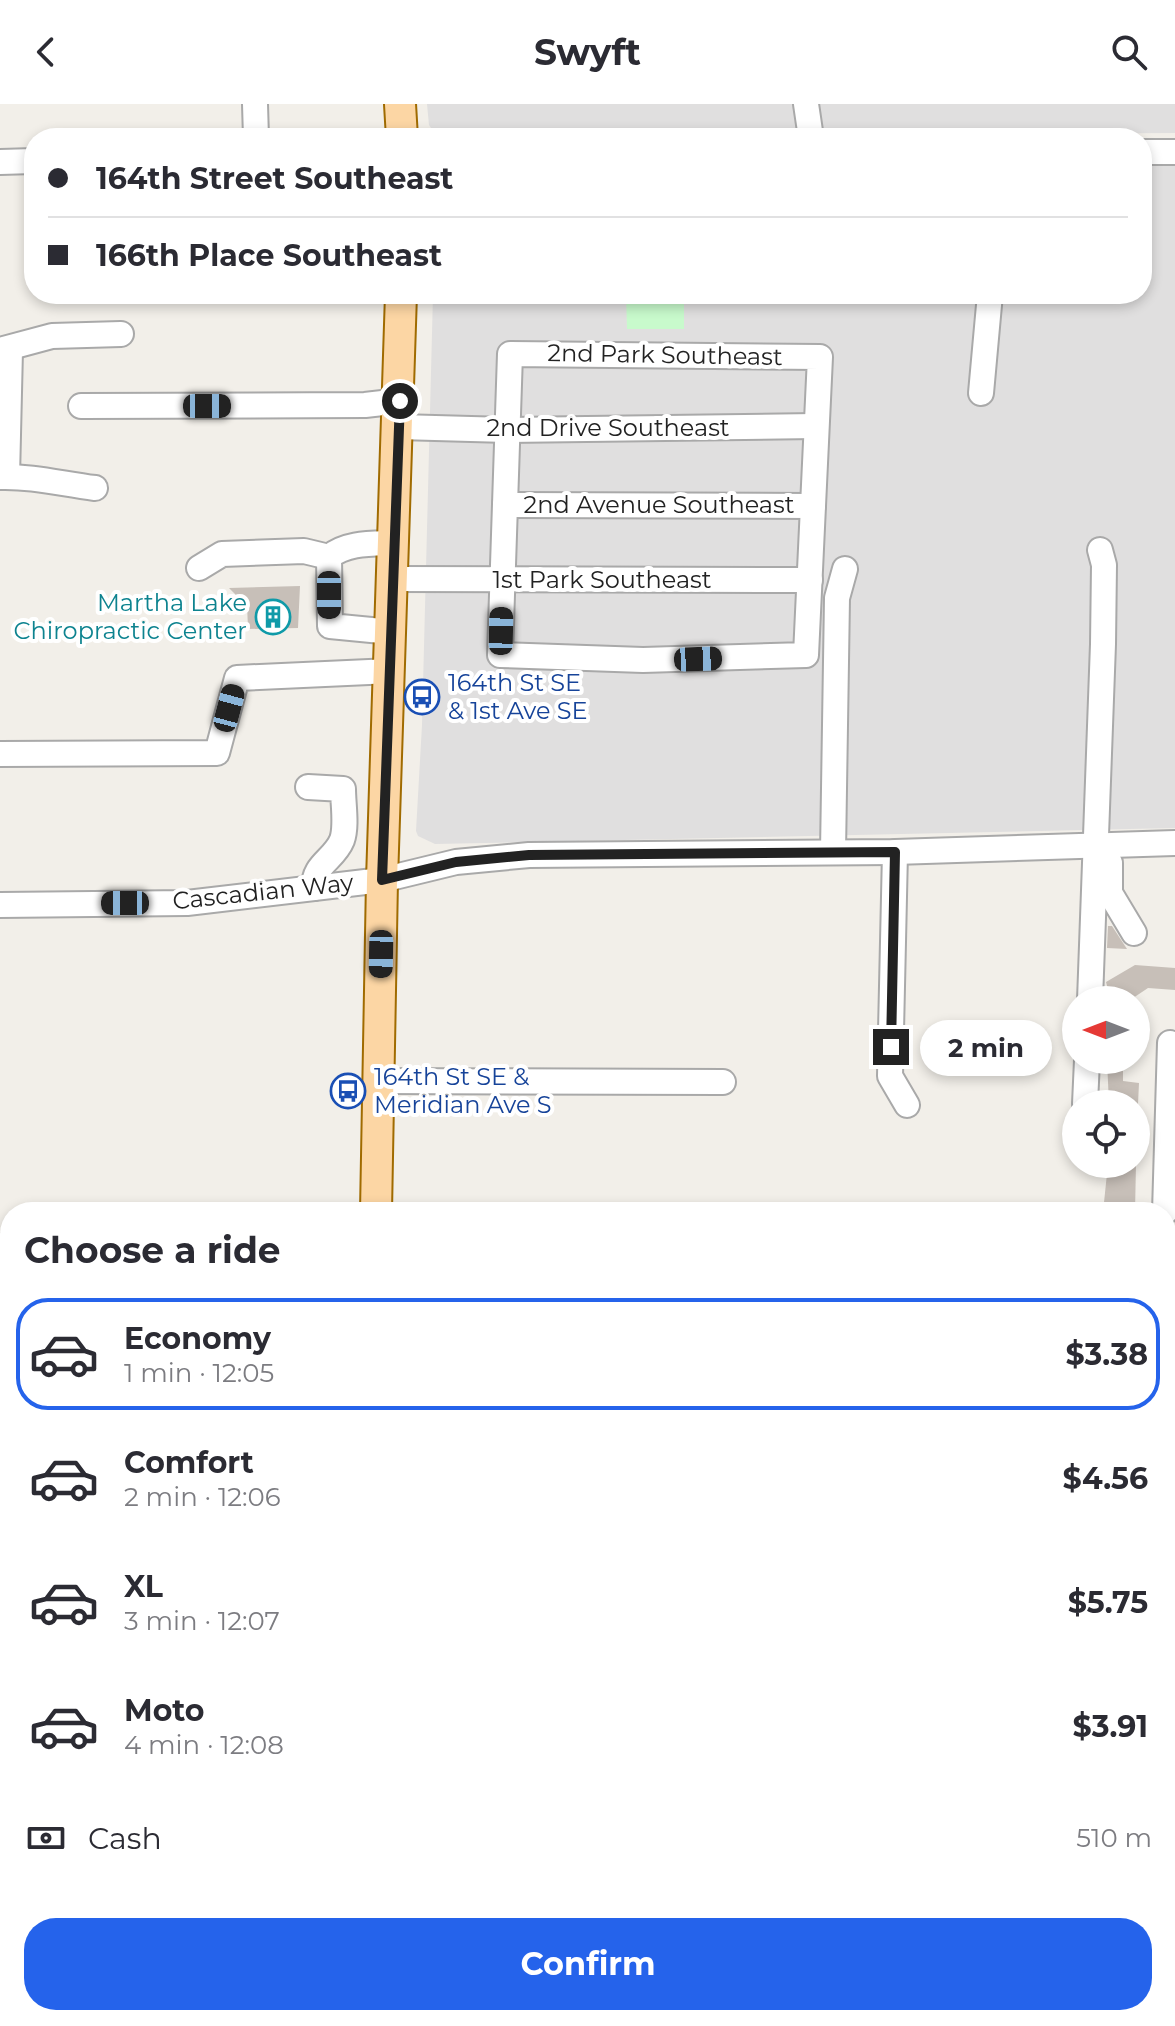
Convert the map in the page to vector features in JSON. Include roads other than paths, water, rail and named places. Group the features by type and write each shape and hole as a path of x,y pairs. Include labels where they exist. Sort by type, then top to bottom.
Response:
{"main road":[{"path":"400,104 401,128"},
{"path":"376,1202 382,880 400,414 401,304"}],"street":[{"path":"255,104 256,128"},
{"path":"806,104 810,128"},
{"path":"1152,152 1175,152"},
{"path":"0,162 24,161"},
{"path":"981,393 989,304"},
{"path":"95,488 54,484 39,477 4,477 5,350 52,336 121,334"},
{"name":"2nd Park Southeast","path":"507,430 510,354 820,357 816,426"},
{"name":"2nd Drive Southeast","path":"81,406 365,405 400,414 507,430 816,426"},
{"path":"507,430 500,655 643,660 806,655 816,426"},
{"name":"2nd Avenue Southeast","path":"505,505 813,506"},
{"path":"199,568 222,554 304,551 329,557 362,544 395,543"},
{"path":"1091,986 1103,845 1104,565 1100,550"},
{"path":"329,557 330,626 392,632"},
{"path":"833,852 837,598 845,569"},
{"name":"1st Park Southeast","path":"394,579 810,580"},
{"path":"0,754 217,753 237,678 391,671"},
{"path":"308,787 343,789 343,837 336,850 320,865 314,888"},
{"name":"Cascadian Way","path":"0,905 187,903 382,880 456,862 529,855 895,852 1175,843"},
{"path":"1103,845 1110,893 1134,933"},
{"path":"895,852 890,1076 907,1105"},
{"path":"1165,1202 1170,1043"},
{"path":"379,1081 723,1082"}],"place":[{"name":"Martha Lake Chiropractic Center","path":"273,617"},
{"name":"164th St SE & 1st Ave SE","path":"422,697"},
{"name":"164th St SE & Meridian Ave S","path":"348,1091"}]}
